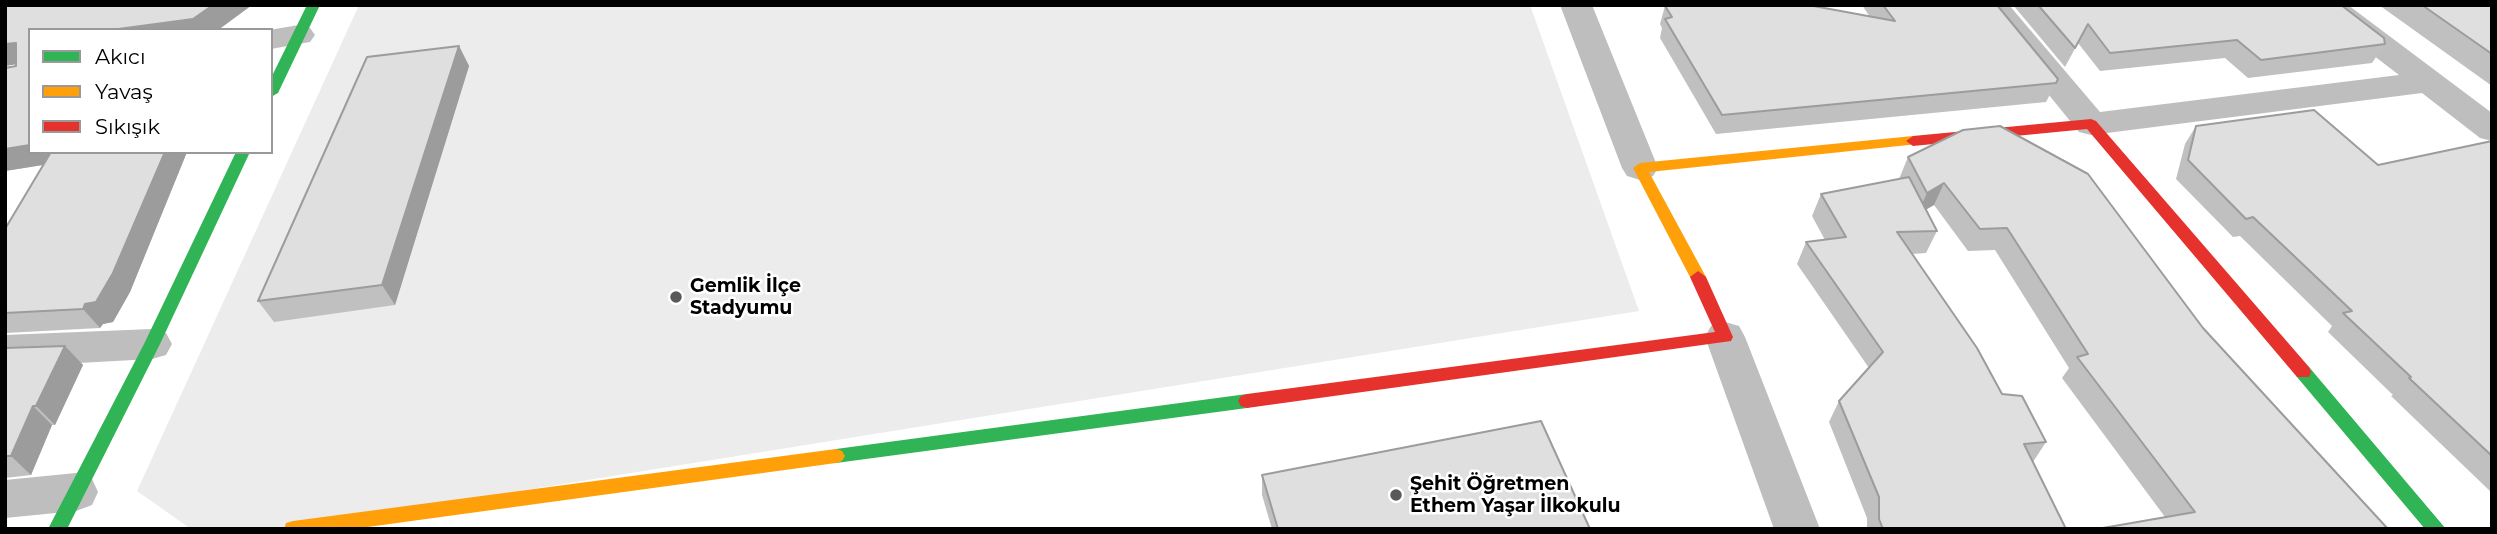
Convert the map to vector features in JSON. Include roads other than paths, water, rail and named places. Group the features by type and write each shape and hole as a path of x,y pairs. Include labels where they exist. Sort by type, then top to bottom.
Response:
{"street":[{"path":"273,85 285,37 314,5"},
{"path":"1576,5 1640,167 1690,260 1725,337 1797,529"},
{"path":"1992,5 2437,529"},
{"path":"2328,5 2428,82 2486,120"},
{"path":"1640,167 2091,124 2428,82"},
{"path":"5,499 66,510 152,344 242,154"},
{"path":"293,529 1725,337"},
{"path":"5,351 152,344"}],"place":[{"name":"Gemlik İlçe Stadyumu","path":"676,297"},
{"name":"Şehit Öğretmen Ethem Yaşar İlkokulu","path":"1396,495"}]}
